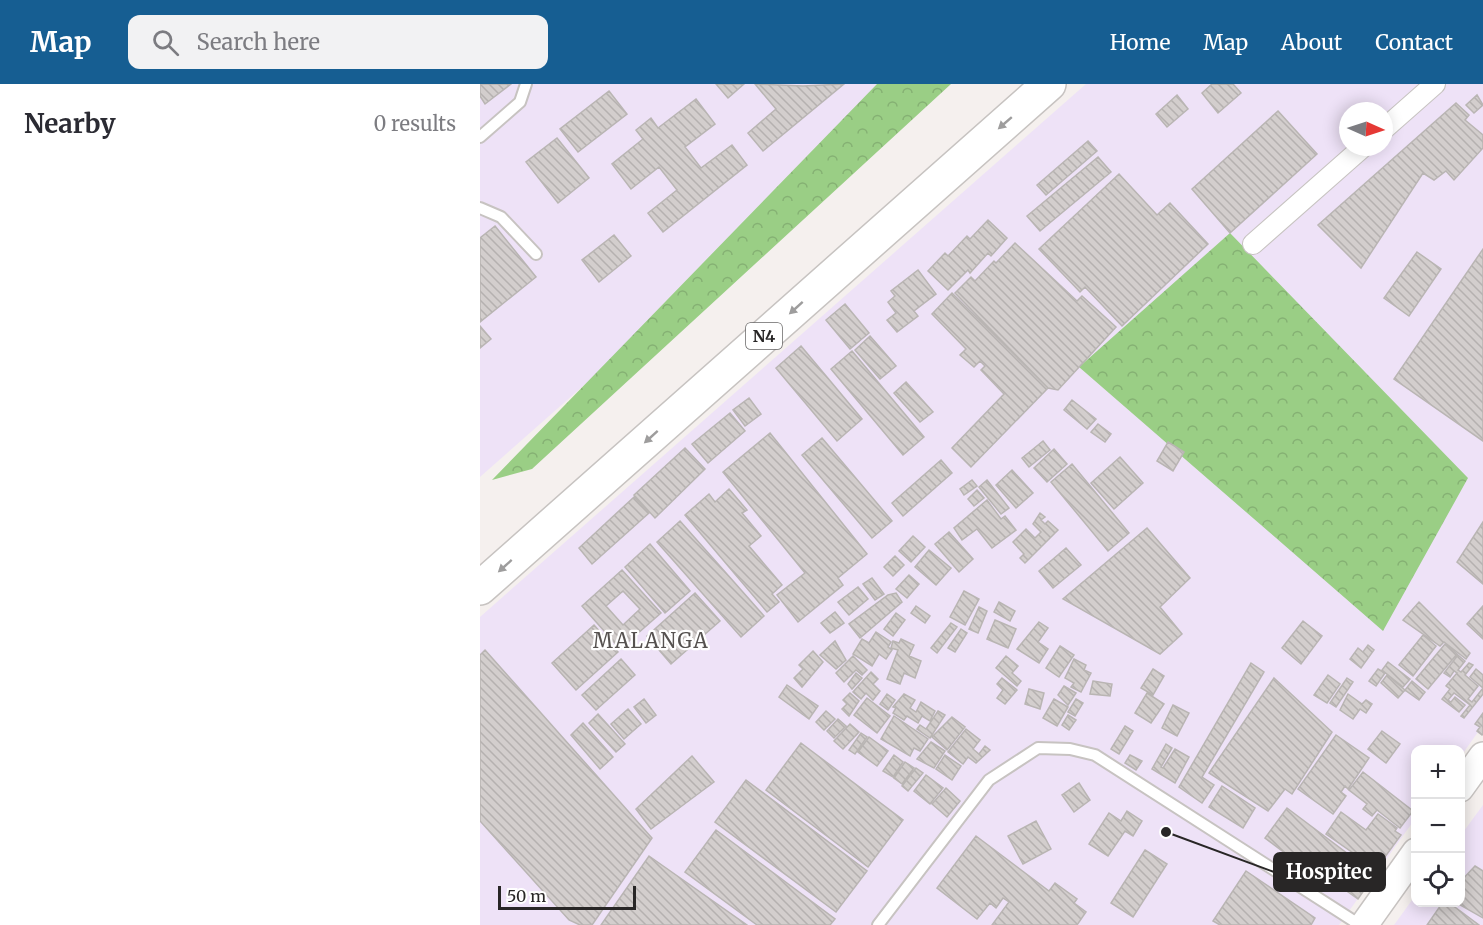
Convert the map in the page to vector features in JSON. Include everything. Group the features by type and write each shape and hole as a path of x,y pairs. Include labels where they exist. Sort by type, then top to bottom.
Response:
{"highway":[{"name":"N4","path":"480,558 1017,84"},
{"name":"N4","path":"480,588 1049,84"}],"main road":[{"path":"1465,782 1483,756"},
{"path":"1362,925 1415,853"}],"street":[{"path":"1393,121 1435,84"},
{"path":"1253,244 1353,156"}],"lane":[{"path":"480,137 520,102 526,84"},
{"path":"480,208 501,217 536,254"},
{"path":"878,925 989,780 1038,748 1070,749 1095,755 1362,925"}],"shaded area":[{"path":"480,84 901,84 600,371 480,477"},
{"path":"1086,84 1483,84 1483,725 1465,750 1465,745 1411,745 1411,825 1339,925 480,925 480,617"},
{"path":"1483,805 1483,925 1394,925 1411,902 1411,907 1465,907 1465,830"}],"green space":[{"path":"877,84 951,84 532,469 492,480"},
{"path":"1230,233 1468,478 1383,631 1079,367"}],"building":[{"path":"480,84 511,84 485,104 480,96"},
{"path":"716,84 744,84 728,98"},
{"path":"755,84 803,86 844,84 763,151 748,133 776,109"},
{"path":"1212,84 1233,84 1241,93 1218,113 1202,93"},
{"path":"609,91 627,114 578,152 560,129"},
{"path":"1177,95 1188,109 1167,127 1156,114"},
{"path":"1477,95 1483,105 1474,113 1466,105"},
{"path":"696,99 715,124 685,147 701,168 732,145 747,165 663,232 648,213 677,190 659,167 631,189 612,164 643,139 636,130 651,118 658,128"},
{"path":"1456,103 1469,115 1465,120 1483,135 1483,148 1454,180 1446,171 1434,180 1423,173 1361,268 1318,225"},
{"path":"1278,111 1317,154 1230,233 1192,189"},
{"path":"557,138 589,178 558,203 526,162"},
{"path":"1088,141 1097,151 1046,195 1037,185"},
{"path":"1098,157 1111,172 1040,231 1027,216"},
{"path":"1119,174 1157,215 1170,203 1208,244 1122,326 1085,287 1080,292 1039,249"},
{"path":"988,220 1007,238 991,256 988,253 970,273 968,270 948,290 928,271 945,253 948,256 967,236 970,239"},
{"path":"495,226 536,277 480,322 480,238"},
{"path":"614,235 631,256 599,282 582,260"},
{"path":"1015,243 1077,301 1082,296 1116,327 1058,390 1048,388 955,293 971,277 975,281"},
{"path":"1483,249 1483,441 1394,379"},
{"path":"1417,252 1441,269 1409,316 1384,298"},
{"path":"918,270 936,294 914,311 918,316 897,332 887,320 896,313 888,302 895,296 891,291"},
{"path":"952,293 1048,388 971,467 952,448 1004,394 981,370 985,366 980,361 974,367 960,355 966,349 932,314"},
{"path":"845,304 869,333 850,349 826,320"},
{"path":"480,326 491,339 480,348"},
{"path":"870,336 896,366 880,379 855,350"},
{"path":"801,346 862,419 837,441 776,368"},
{"path":"852,351 924,437 903,455 831,369"},
{"path":"906,382 933,412 920,422 894,393"},
{"path":"749,398 761,414 745,426 733,410"},
{"path":"1072,400 1096,419 1087,429 1064,410"},
{"path":"730,413 745,431 708,463 692,444"},
{"path":"1098,424 1111,434 1105,442 1091,432"},
{"path":"770,433 867,554 838,578 843,585 798,622 777,595 805,573 723,472"},
{"path":"822,438 892,521 872,538 802,455"},
{"path":"1043,441 1050,450 1029,467 1022,458"},
{"path":"1168,442 1184,452 1173,471 1157,461"},
{"path":"685,448 705,469 655,518 634,495"},
{"path":"1054,449 1067,464 1047,482 1034,468"},
{"path":"1120,457 1143,483 1114,509 1091,483"},
{"path":"941,460 952,473 903,516 892,503"},
{"path":"1072,464 1129,533 1108,551 1051,482"},
{"path":"1012,470 1033,493 1016,508 996,485"},
{"path":"972,480 977,486 964,495 960,489"},
{"path":"987,480 1009,508 1001,514 979,487"},
{"path":"729,489 747,510 742,513 761,536 749,546 782,585 772,594 779,602 767,612 685,515 709,494 715,502"},
{"path":"977,490 984,498 974,506 968,499"},
{"path":"634,497 649,513 592,564 579,548"},
{"path":"987,500 1001,519 1005,516 1016,530 992,548 977,529 962,540 954,528"},
{"path":"1040,513 1045,517 1041,520 1045,524 1048,521 1058,530 1025,563 1020,558 1024,554 1013,542 1026,529 1035,538 1041,532 1033,524"},
{"path":"680,521 764,616 741,637 657,542"},
{"path":"1483,522 1483,584 1457,562"},
{"path":"1147,528 1190,578 1160,607 1182,634 1160,654 1063,599"},
{"path":"949,532 973,559 959,572 935,544"},
{"path":"913,536 925,547 911,562 899,551"},
{"path":"650,544 690,591 665,613 625,567"},
{"path":"1066,548 1081,565 1053,588 1039,571"},
{"path":"929,550 951,568 936,585 915,567"},
{"path":"895,556 904,565 893,576 884,567"},
{"path":"622,570 661,613 620,649 582,606","holes":["623,591 640,609 623,625 606,606"]},
{"path":"909,575 919,584 907,598 896,589"},
{"path":"872,578 884,594 875,600 863,584"},
{"path":"858,587 868,599 849,615 838,602"},
{"path":"964,591 979,599 965,625 950,617"},
{"path":"695,593 720,621 671,664 647,636"},
{"path":"896,593 902,602 860,638 849,624 888,595"},
{"path":"999,602 1015,611 1010,621 994,612"},
{"path":"1419,602 1470,653 1466,659 1444,642 1440,646 1403,620"},
{"path":"916,606 930,616 925,623 911,613"},
{"path":"1483,606 1483,639 1467,624"},
{"path":"979,607 987,611 978,633 969,629"},
{"path":"835,612 844,623 830,633 821,623"},
{"path":"896,613 905,620 893,636 884,629"},
{"path":"995,620 1016,629 1008,648 987,639"},
{"path":"1303,621 1322,636 1301,664 1282,648"},
{"path":"1039,622 1048,628 1038,642 1048,649 1039,663 1017,649"},
{"path":"951,623 957,627 937,653 931,648"},
{"path":"594,625 618,652 576,690 552,663"},
{"path":"961,629 967,633 955,652 948,648"},
{"path":"876,632 891,642 888,647 892,650 886,659 879,654 872,666 853,654 862,639 869,643"},
{"path":"1423,635 1436,646 1413,676 1399,665"},
{"path":"901,639 914,645 909,656 921,661 915,678 904,673 900,684 887,679 898,650 891,648 893,641 899,643"},
{"path":"835,641 846,660 836,669 820,655"},
{"path":"1445,644 1457,654 1428,689 1416,679"},
{"path":"1368,645 1374,650 1361,668 1350,659 1358,648 1363,652"},
{"path":"1060,646 1074,655 1059,677 1046,668"},
{"path":"485,650 652,838 592,925 580,925 569,920 480,821 480,655"},
{"path":"813,651 823,662 802,687 794,678 803,669 799,665"},
{"path":"1458,655 1465,661 1458,670 1461,672 1469,663 1473,665 1465,675 1478,686 1468,699 1472,702 1483,688 1483,694 1464,718 1461,716 1470,705 1454,693 1448,700 1451,702 1455,697 1465,705 1459,712 1442,699 1450,689 1446,686 1457,673 1454,671 1450,677 1444,673"},
{"path":"853,656 867,670 862,675 856,670 844,682 836,673"},
{"path":"1006,656 1018,666 1012,673 1021,681 1017,686 996,668"},
{"path":"621,659 635,675 596,710 582,695"},
{"path":"1074,659 1086,665 1084,670 1091,673 1081,692 1071,687 1074,683 1065,678"},
{"path":"1388,662 1410,679 1403,687 1382,670"},
{"path":"1251,663 1264,672 1202,777 1214,785 1202,803 1179,787"},
{"path":"1153,669 1164,676 1153,695 1141,688"},
{"path":"1378,669 1385,673 1376,686 1369,681"},
{"path":"1476,669 1483,675 1483,688 1470,677"},
{"path":"871,672 878,679 873,684 880,691 873,700 866,693 861,699 853,692"},
{"path":"856,673 862,678 852,689 848,684"},
{"path":"1328,675 1340,684 1327,703 1314,695"},
{"path":"1387,675 1405,690 1398,698 1381,683"},
{"path":"1002,678 1017,690 1005,704 997,698 1003,690 997,684"},
{"path":"1274,678 1332,732 1292,794 1285,789 1268,811 1209,773"},
{"path":"1347,678 1353,682 1336,707 1330,703"},
{"path":"1093,681 1112,684 1110,696 1090,694"},
{"path":"1412,681 1425,692 1419,700 1405,690"},
{"path":"787,685 818,706 809,719 779,697"},
{"path":"1064,686 1076,693 1068,705 1058,695"},
{"path":"1029,689 1044,693 1040,709 1025,704"},
{"path":"850,693 859,701 849,716 842,709 847,704 843,700"},
{"path":"1147,693 1164,704 1151,723 1135,713"},
{"path":"887,694 895,700 888,710 880,704"},
{"path":"904,694 915,700 910,708 916,712 921,702 935,711 930,721 922,716 918,723 907,716 904,720 893,713 896,708 893,707"},
{"path":"1348,694 1362,704 1366,700 1372,704 1366,713 1360,709 1353,719 1340,710"},
{"path":"867,698 890,716 877,733 854,715"},
{"path":"644,699 656,715 646,723 634,707"},
{"path":"1054,699 1068,707 1057,726 1043,718"},
{"path":"1076,699 1083,703 1075,716 1068,712"},
{"path":"1173,705 1189,713 1177,736 1162,728"},
{"path":"628,709 641,724 624,739 611,724"},
{"path":"826,711 835,719 824,730 816,722"},
{"path":"938,711 945,715 930,738 917,729 920,725 926,729"},
{"path":"1483,713 1482,735 1477,731 1480,727 1475,724"},
{"path":"598,714 625,744 616,752 589,723"},
{"path":"1068,715 1076,720 1069,730 1062,725"},
{"path":"894,716 928,739 920,751 914,748 910,756 881,739"},
{"path":"952,717 965,727 947,750 932,737"},
{"path":"838,719 846,726 834,738 827,731"},
{"path":"583,723 613,757 600,769 571,735"},
{"path":"850,724 859,732 843,749 834,741"},
{"path":"1125,726 1133,731 1119,754 1111,749"},
{"path":"966,729 980,740 973,749 979,754 985,746 990,750 976,763 968,757 963,764 948,752"},
{"path":"1382,731 1400,744 1386,763 1368,749"},
{"path":"861,733 867,737 855,754 849,750"},
{"path":"1336,735 1369,758 1348,789 1345,786 1341,792 1346,796 1333,814 1298,789"},
{"path":"869,737 888,751 877,766 858,752"},
{"path":"931,742 945,751 934,768 917,759"},
{"path":"801,743 903,820 868,867 766,790"},
{"path":"1166,744 1172,748 1161,767 1163,768 1175,749 1189,757 1175,783 1152,769"},
{"path":"894,755 903,762 893,777 883,771"},
{"path":"945,755 961,766 952,780 936,769"},
{"path":"1130,755 1142,761 1136,770 1125,763"},
{"path":"692,756 714,782 651,829 636,809"},
{"path":"905,762 914,768 902,784 894,778"},
{"path":"916,768 923,773 908,791 902,786"},
{"path":"1363,772 1411,809 1411,814 1400,828 1377,810 1372,816 1363,809 1367,804 1349,790"},
{"path":"926,775 943,788 930,804 914,791"},
{"path":"746,780 867,871 836,912 715,822"},
{"path":"1079,783 1090,800 1074,812 1062,795"},
{"path":"1222,786 1255,808 1243,828 1209,807"},
{"path":"946,788 960,801 947,817 932,804"},
{"path":"1287,808 1348,854 1326,884 1265,838"},
{"path":"1127,811 1142,821 1133,836 1125,831 1108,856 1089,844 1109,813 1121,821"},
{"path":"1341,812 1366,830 1378,814 1397,828 1395,831 1401,835 1382,861 1376,857 1369,868 1376,873 1358,899 1334,882 1353,853 1326,834"},
{"path":"1036,821 1051,849 1023,864 1008,836"},
{"path":"716,830 835,919 830,925 757,925 685,872"},
{"path":"976,836 1049,891 1055,883 1077,899 1074,903 1086,912 1077,925 992,925 1009,902 1003,898 996,908 990,903 977,919 937,888"},
{"path":"1145,850 1167,864 1133,917 1111,903"},
{"path":"649,856 747,925 601,925"},
{"path":"1475,866 1483,871 1483,918 1464,907 1465,877"},
{"path":"1246,871 1315,918 1311,925 1220,925 1213,921"},
{"path":"1440,907 1455,907 1479,925 1427,925"}],"place":[{"name":"Hospitec","path":"1166,832"}],"district":[{"name":"MALANGA","path":"651,641"}]}
